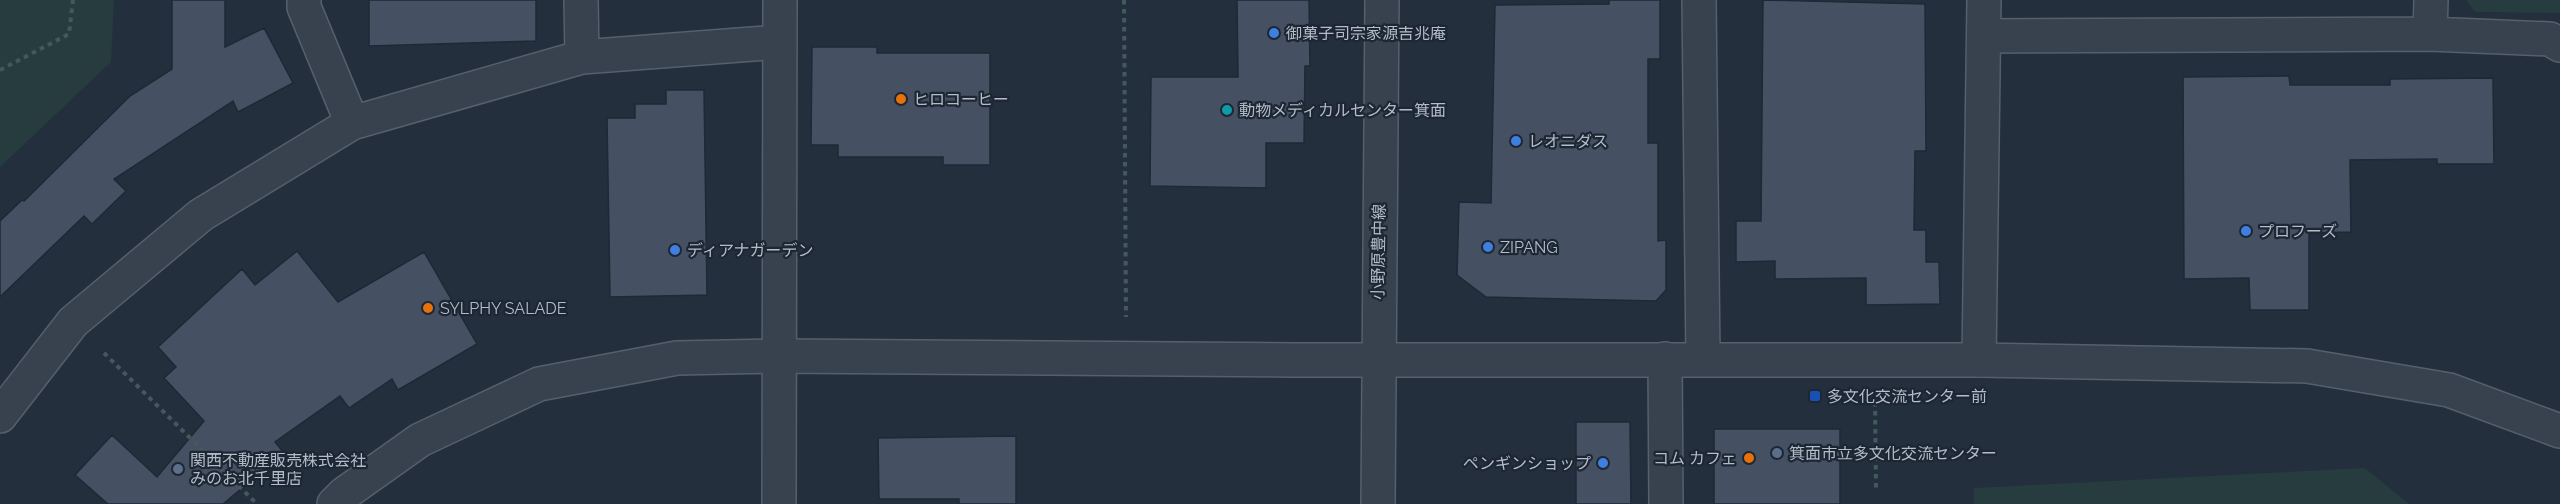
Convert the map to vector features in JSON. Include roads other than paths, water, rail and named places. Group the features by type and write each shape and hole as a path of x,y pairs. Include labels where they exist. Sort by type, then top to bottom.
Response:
{"street":[{"path":"304,0 304,8 352,123"},
{"path":"581,0 582,57"},
{"path":"779,504 780,0"},
{"name":"小野原豊中線","path":"1377,504 1382,0"},
{"path":"1699,0 1703,359"},
{"path":"1979,360 1984,0"},
{"path":"2430,34 2431,0"},
{"path":"1984,36 2430,34 2550,39 2560,45"},
{"path":"0,416 73,322 201,215 352,123 582,57 779,42"},
{"path":"334,504 344,494 420,440 539,384 677,358 780,356 1979,360 2307,366 2449,390 2560,431"},
{"path":"1665,359 1666,504"}],"place":[{"name":"御菓子司宗家源吉兆庵","path":"1274,33"},
{"name":"ヒロコーヒー","path":"901,99"},
{"name":"動物メディカルセンター箕面","path":"1227,110"},
{"name":"レオニダス","path":"1516,141"},
{"name":"プロフーズ","path":"2246,231"},
{"name":"ZIPANG","path":"1488,247"},
{"name":"ディアナガーデン","path":"675,250"},
{"name":"SYLPHY SALADE","path":"428,308"},
{"name":"多文化交流センター前","path":"1815,396"},
{"name":"箕面市立多文化交流センター","path":"1777,453"},
{"name":"コム カフェ","path":"1749,458"},
{"name":"ペンギンショップ","path":"1603,463"},
{"name":"関西不動産販売株式会社 みのお北千里店","path":"178,469"}]}
